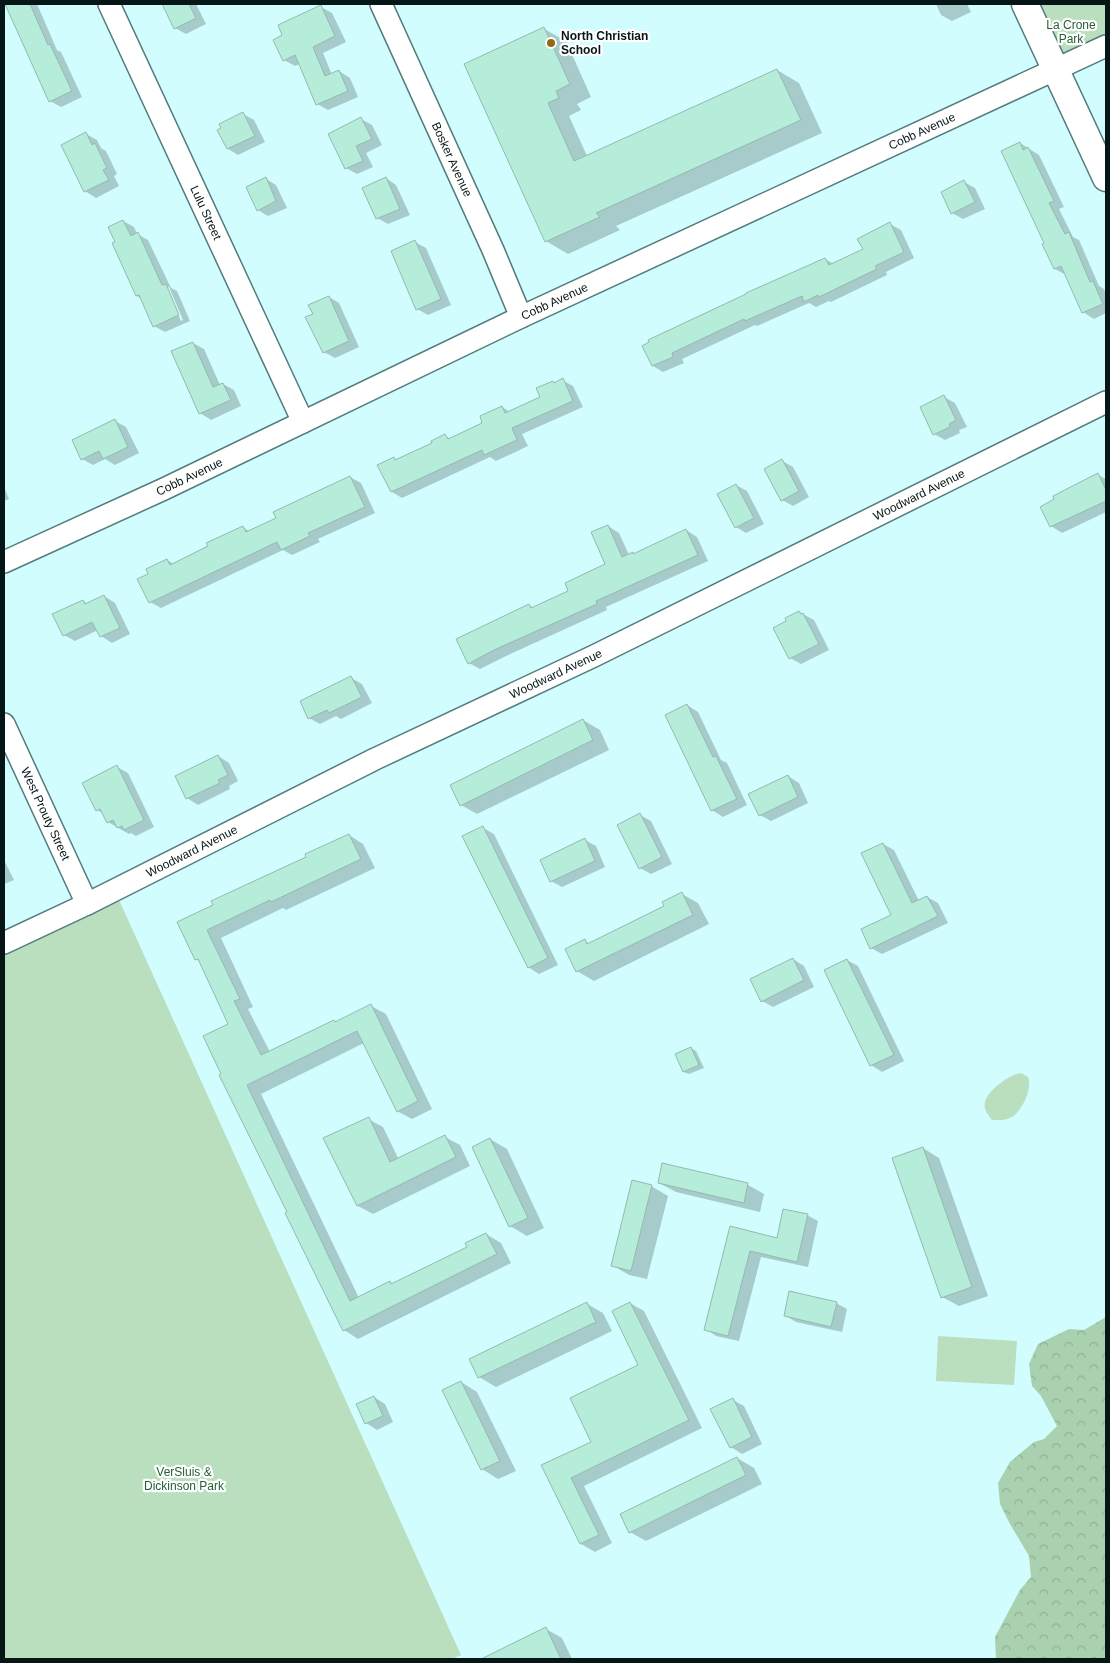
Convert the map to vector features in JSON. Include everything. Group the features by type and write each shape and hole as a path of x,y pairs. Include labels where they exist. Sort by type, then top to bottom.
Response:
{"street":[{"name":"Lulu Street","path":"109,4 303,422"},
{"name":"Bosker Avenue","path":"380,4 493,250 521,317"},
{"path":"1025,4 1106,178"},
{"name":"Cobb Avenue","path":"4,562 164,489 521,317 1106,46"},
{"name":"Woodward Avenue","path":"4,943 87,904 375,759 594,656 1106,402"},
{"name":"West Prouty Street","path":"4,724 87,904"}],"green space":[{"name":"La Crone Park","path":"1025,4 1106,4 1106,46 1057,70"},
{"name":"VerSluis & Dickinson Park","path":"115,891 461,1655 452,1659 4,1659 4,943"},
{"path":"1021,1073 1028,1077 1029,1082 1028,1093 1023,1105 1012,1117 1004,1120 992,1120 985,1107 987,1097 1000,1083 1011,1076"},
{"path":"1106,1317 1106,1659 996,1659 995,1637 1020,1590 1031,1577 1029,1556 1000,1504 998,1483 1010,1462 1034,1442 1044,1439 1057,1426 1041,1396 1032,1386 1029,1364 1038,1344 1069,1329 1084,1330"},
{"path":"938,1336 1017,1341 1014,1385 936,1381"}],"building":[{"path":"5,4 30,4 48,45 50,44 72,91 49,102"},
{"path":"162,4 189,4 196,18 174,29"},
{"path":"321,5 335,36 313,47 325,76 339,70 348,91 316,105 295,55 283,61 273,40 282,35 278,25"},
{"path":"544,27 570,84 556,91 559,98 548,103 574,161 777,69 801,120 596,213 600,217 545,242 464,64"},
{"path":"243,112 255,136 227,149 217,130 221,128 219,124"},
{"path":"361,117 372,139 356,146 363,161 345,169 328,134"},
{"path":"86,132 92,145 95,143 107,168 103,170 109,180 84,192 61,145"},
{"path":"1020,142 1023,150 1028,147 1054,201 1049,203 1065,234 1069,232 1090,282 1093,281 1103,304 1082,313 1061,266 1054,269 1042,244 1044,243 1001,151"},
{"path":"266,177 276,201 257,211 246,187"},
{"path":"386,177 400,209 376,219 362,188"},
{"path":"964,180 975,202 951,214 941,192"},
{"path":"123,220 131,236 138,232 162,285 166,284 179,315 153,327 139,295 136,296 112,243 115,242 108,227"},
{"path":"890,222 904,252 875,266 877,269 819,297 818,295 804,302 802,296 745,321 744,319 672,353 673,357 652,366 642,346 649,342 648,340 825,258 829,265 863,249 857,239"},
{"path":"415,240 441,299 416,310 391,251"},
{"path":"329,296 349,341 323,353 305,317 313,314 308,305"},
{"path":"193,342 213,387 223,383 231,400 199,414 171,351"},
{"path":"563,378 573,401 512,428 517,440 484,455 482,450 391,492 377,465 394,457 395,460 432,443 431,441 445,434 448,439 482,423 480,416 502,406 505,413 540,397 536,388 553,381 554,383"},
{"path":"944,395 956,420 949,424 950,427 933,435 920,407"},
{"path":"115,419 128,447 103,459 99,451 81,460 72,440"},
{"path":"782,459 799,491 781,501 764,469"},
{"path":"1098,473 1106,490 1106,501 1050,527 1040,507 1054,499 1053,496"},
{"path":"350,476 365,507 308,533 310,536 281,550 277,542 149,603 137,579 148,574 146,569 167,559 170,565 208,546 206,543 243,526 246,532 276,518 273,512"},
{"path":"736,484 754,518 735,528 717,494"},
{"path":"608,525 622,557 633,552 633,554 686,529 698,555 596,601 597,604 494,650 468,664 456,639 529,604 531,608 568,591 565,583 605,564 591,532"},
{"path":"104,595 120,628 100,637 92,622 63,636 52,614 83,600 85,604"},
{"path":"799,611 801,614 803,613 819,644 789,659 773,628 786,621 785,618"},
{"path":"351,676 362,697 329,713 327,710 308,719 300,701"},
{"path":"687,704 713,757 716,756 737,799 711,811 665,715"},
{"path":"583,719 593,740 460,806 450,785"},
{"path":"218,755 228,775 218,780 220,783 186,799 175,776"},
{"path":"117,765 144,820 124,830 122,826 117,828 113,820 107,823 100,809 96,811 82,783"},
{"path":"788,775 798,797 759,816 748,794"},
{"path":"640,813 662,857 639,869 617,825"},
{"path":"483,826 548,958 528,968 462,836"},
{"path":"349,834 361,859 207,930 240,999 234,1001 261,1055 371,1004 418,1101 397,1112 357,1031 247,1085 350,1301 390,1281 391,1284 467,1247 465,1243 486,1233 497,1254 343,1331 219,1075 221,1074 203,1036 228,1024 198,959 195,960 177,922 213,905 211,901 306,857 305,854"},
{"path":"585,838 595,861 550,882 540,860"},
{"path":"883,843 912,903 927,896 938,916 870,949 861,929 891,915 861,853"},
{"path":"682,892 693,915 576,972 565,949 585,939 587,944 664,906 662,902"},
{"path":"793,958 804,980 761,1002 750,979"},
{"path":"847,959 894,1055 870,1066 824,970"},
{"path":"691,1047 699,1065 683,1072 675,1054"},
{"path":"369,1117 390,1162 445,1135 456,1157 357,1206 323,1138"},
{"path":"490,1138 528,1218 509,1227 472,1147"},
{"path":"923,1147 972,1287 941,1298 892,1158"},
{"path":"662,1163 748,1183 744,1203 658,1183"},
{"path":"632,1180 652,1185 631,1271 611,1266"},
{"path":"783,1209 808,1214 797,1262 750,1251 728,1336 704,1330 730,1226 777,1238"},
{"path":"789,1291 837,1302 831,1327 784,1316"},
{"path":"587,1302 596,1322 478,1378 469,1359"},
{"path":"630,1302 689,1420 571,1478 599,1535 580,1544 541,1465 591,1442 570,1398 638,1365 612,1311"},
{"path":"461,1381 500,1461 481,1470 442,1390"},
{"path":"374,1396 383,1416 365,1424 356,1404"},
{"path":"733,1398 752,1437 730,1448 710,1409"},
{"path":"737,1457 746,1475 629,1533 620,1514"},
{"path":"546,1627 561,1659 481,1659"}],"place":[{"name":"North Christian School","path":"551,43"}]}
